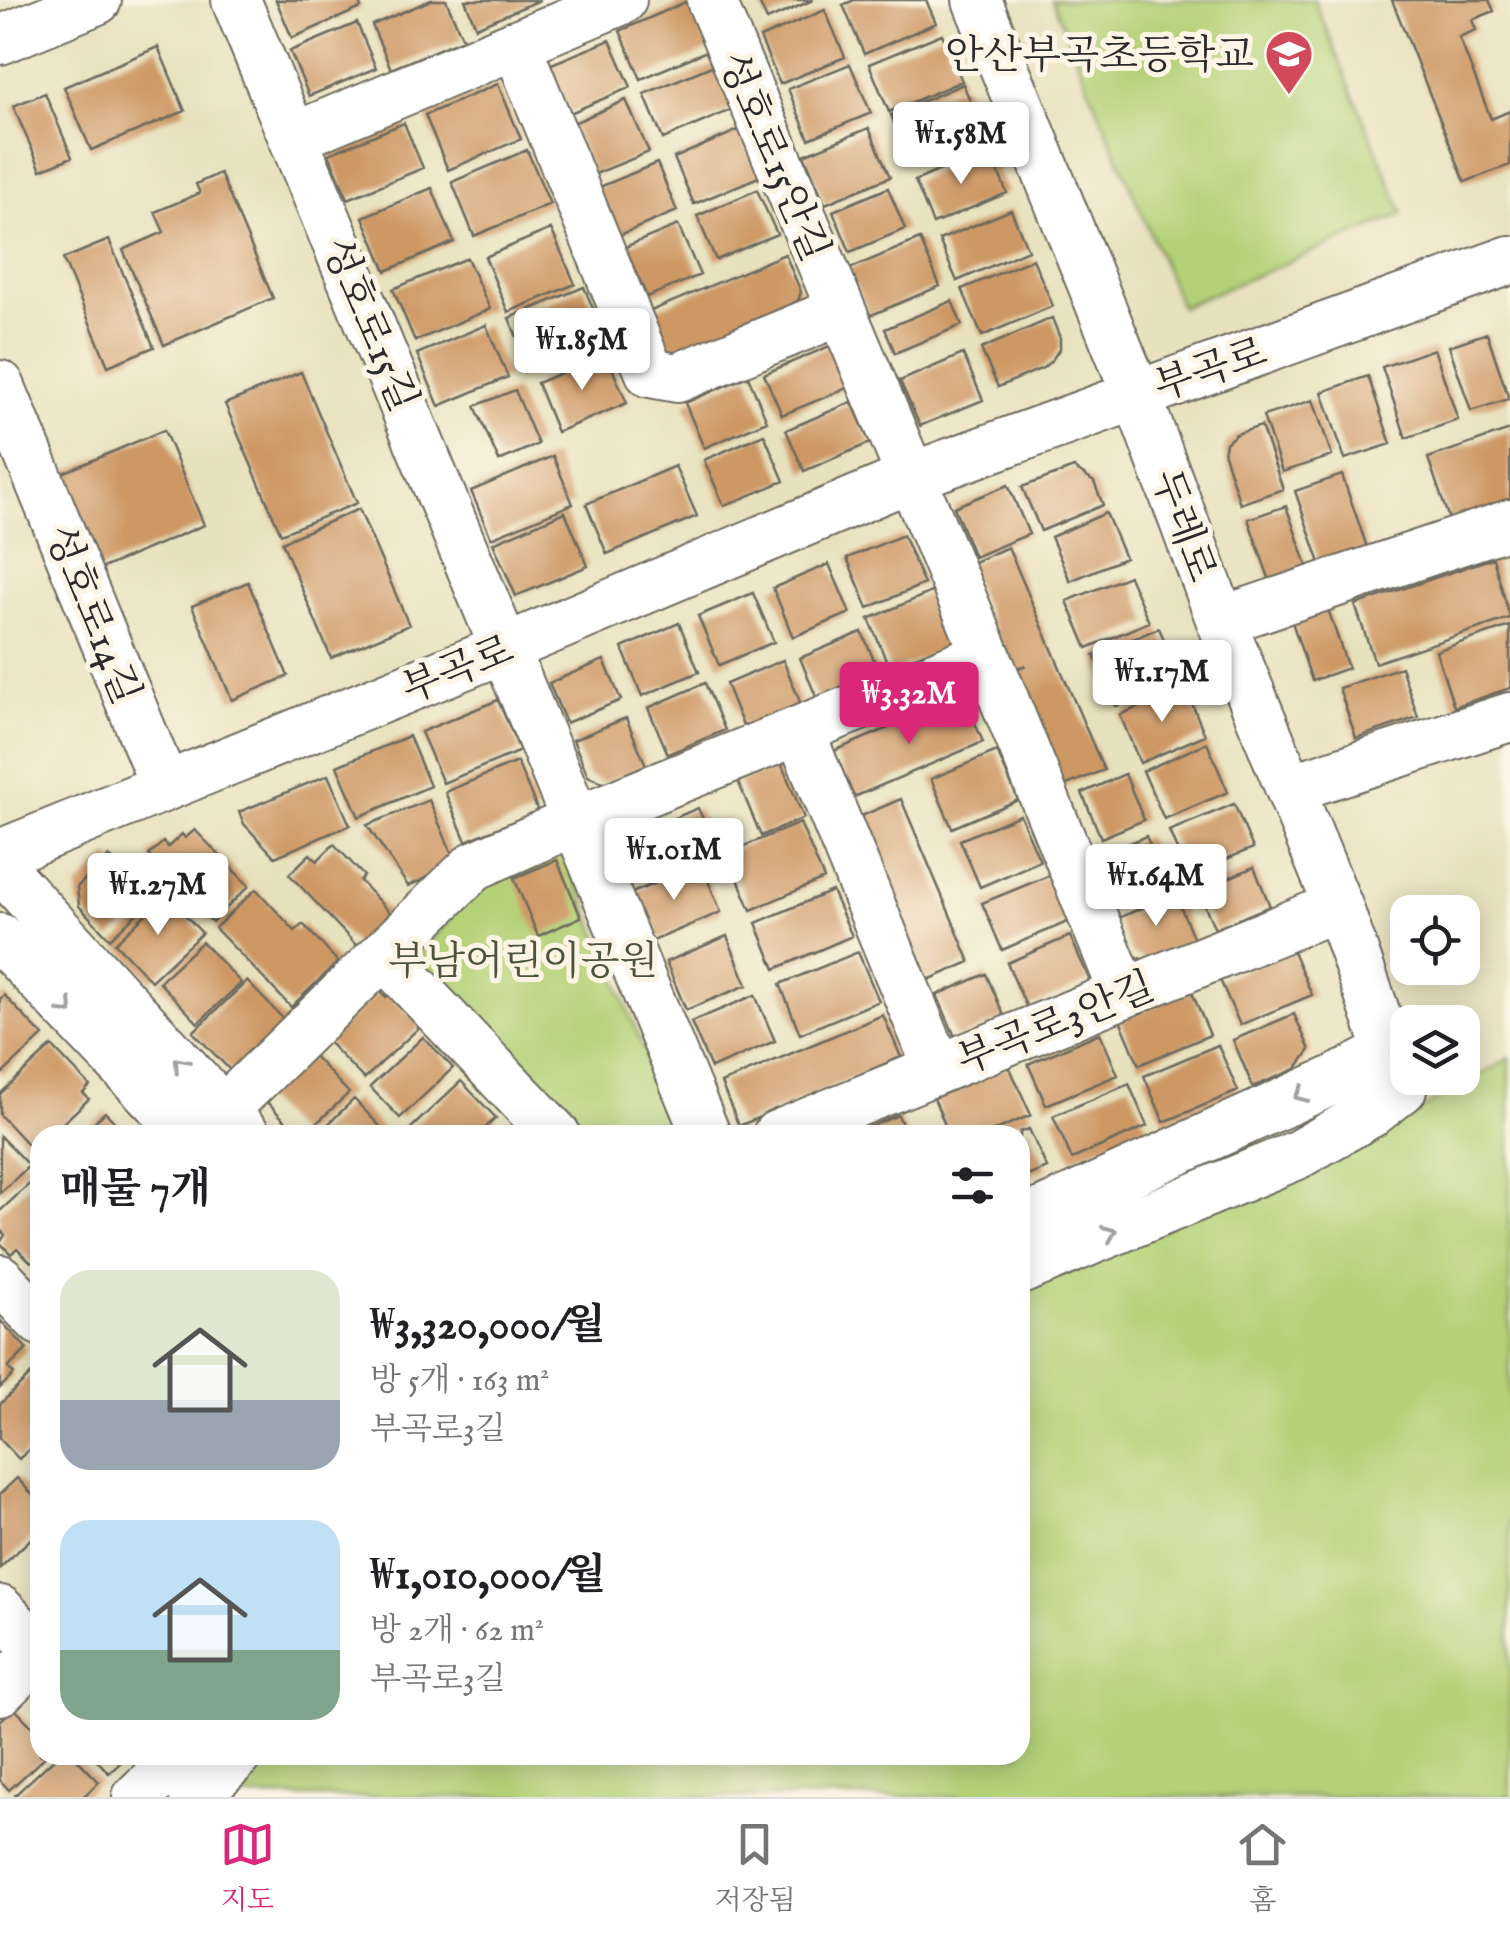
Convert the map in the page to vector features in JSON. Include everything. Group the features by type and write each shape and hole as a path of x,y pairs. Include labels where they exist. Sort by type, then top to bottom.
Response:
{"street":[{"path":"0,40 97,0"},
{"name":"성호로15길","path":"236,0 702,1125"},
{"path":"294,137 622,0"},
{"name":"성호로15안길","path":"710,0 911,477"},
{"name":"두레로","path":"977,0 1136,393 1221,621 1338,906 1402,1089 1371,1113 1297,1155 1030,1266"},
{"name":"성호로15안길","path":"516,44 650,373 677,378 840,311"},
{"name":"부곡로","path":"0,854 506,648 911,477 1510,260"},
{"name":"성호로14길","path":"0,385 165,788"},
{"path":"911,477 1124,994"},
{"path":"1221,621 1510,524"},
{"path":"218,1125 474,866 577,820 986,655"},
{"path":"1291,788 1510,717"},
{"name":"부곡로3안길","path":"800,732 938,1069"},
{"path":"0,868 211,1125"},
{"name":"부곡로3안길","path":"801,1125 1338,906"},
{"path":"0,938 210,1125"},
{"path":"385,956 546,1125"},
{"path":"1030,1217 1388,1052"},
{"path":"0,1610 30,1642"},
{"path":"0,1690 30,1662"},
{"path":"137,1797 171,1765"},
{"path":"194,1797 228,1765"}],"green space":[{"name":"안산부곡초등학교","path":"1052,0 1314,0 1403,214 1181,307"},
{"name":"부남어린이공원","path":"550,846 565,852 674,1125 568,1125 414,963 479,881"},
{"path":"1510,1058 1510,1797 232,1797 266,1765 1030,1765 1030,1286 1446,1095 1480,1095 1480,1075"}],"building":[{"path":"276,0 358,0 361,8 292,38"},
{"path":"431,0 446,0 463,39 391,69 372,25"},
{"path":"465,0 540,0 476,27"},
{"path":"758,0 813,0 767,20"},
{"path":"854,0 926,0 936,23 864,54 843,5"},
{"path":"1392,0 1489,0 1494,11 1472,20 1476,30 1459,37 1491,119 1510,111 1510,165 1465,182"},
{"path":"688,1 709,50 641,79 620,31"},
{"path":"825,10 845,57 780,84 760,38"},
{"path":"357,23 376,68 309,96 290,51"},
{"path":"942,34 962,81 889,112 869,64"},
{"path":"610,40 631,87 570,113 549,65"},
{"path":"158,47 185,111 91,150 64,87"},
{"path":"850,64 871,113 809,139 788,89"},
{"path":"714,65 733,109 663,139 644,94"},
{"path":"498,84 521,139 448,170 425,115"},
{"path":"963,84 984,133 911,163 891,115"},
{"path":"45,93 72,157 41,170 13,106"},
{"path":"626,100 649,152 593,175 571,124"},
{"path":"404,123 423,168 348,199 329,154"},
{"path":"869,128 890,177 825,204 804,155"},
{"path":"741,129 761,176 694,204 674,158"},
{"path":"989,149 1007,193 933,224 915,181"},
{"path":"527,150 550,204 474,236 452,182"},
{"path":"657,163 677,211 615,237 595,189"},
{"path":"220,173 273,298 164,345 123,250 164,232 155,212 200,193 196,184"},
{"path":"432,188 454,242 386,271 363,217"},
{"path":"888,188 905,229 850,252 833,211"},
{"path":"757,190 777,234 716,260 697,216"},
{"path":"1011,210 1028,250 957,281 939,240"},
{"path":"678,225 700,275 647,297 625,247"},
{"path":"551,229 575,284 508,312 485,257"},
{"path":"920,239 940,286 869,316 849,269"},
{"path":"109,240 154,347 108,366 63,259"},
{"path":"785,254 801,292 798,301 671,355 662,351 646,313"},
{"path":"467,258 490,309 415,341 393,289"},
{"path":"1033,259 1053,306 982,336 962,289"},
{"path":"584,287 603,332 528,363 509,318"},
{"path":"952,301 962,325 895,353 885,329"},
{"path":"1052,318 1060,348 1052,360 1043,368 998,387 981,349"},
{"path":"486,325 508,377 439,406 417,354"},
{"path":"1487,333 1509,399 1471,411 1449,346"},
{"path":"832,345 850,387 782,415 764,374"},
{"path":"1434,349 1458,420 1406,438 1382,367"},
{"path":"606,354 627,403 557,432 537,383"},
{"path":"963,354 983,400 920,426 900,381"},
{"path":"301,372 357,503 281,534 225,404"},
{"path":"748,376 767,421 704,448 685,403"},
{"path":"1368,376 1391,444 1345,459 1322,392"},
{"path":"515,390 538,444 499,461 475,406"},
{"path":"1313,400 1332,456 1282,472 1263,416"},
{"path":"852,402 870,443 804,471 786,430"},
{"path":"1261,426 1283,489 1240,504 1224,454 1226,443 1236,434"},
{"path":"164,430 204,525 98,570 58,475"},
{"path":"1510,430 1510,506 1451,525 1428,458"},
{"path":"764,434 784,481 724,506 704,460"},
{"path":"553,456 573,504 491,538 471,491"},
{"path":"675,466 697,516 607,554 586,504"},
{"path":"1074,468 1094,482 1103,505 1041,531 1022,487"},
{"path":"1342,475 1368,550 1321,566 1295,491"},
{"path":"1008,485 1029,534 974,557 954,507"},
{"path":"1286,506 1308,568 1270,581 1248,519"},
{"path":"359,509 409,625 331,658 282,542"},
{"path":"565,512 588,566 516,596 493,543"},
{"path":"1106,513 1125,558 1070,581 1051,537"},
{"path":"903,535 924,584 868,608 847,558"},
{"path":"1008,547 1104,770 1059,788 1009,672 1026,665 1011,670 967,565"},
{"path":"1493,558 1510,618 1375,663 1355,605"},
{"path":"829,564 850,613 793,637 773,588"},
{"path":"1129,576 1149,622 1087,648 1067,601"},
{"path":"248,582 288,676 232,700 192,606"},
{"path":"936,590 959,643 891,672 869,619"},
{"path":"753,593 774,642 719,665 698,616"},
{"path":"1326,603 1348,668 1312,681 1290,616"},
{"path":"679,623 699,672 642,696 622,648"},
{"path":"1510,626 1510,688 1454,707 1436,651"},
{"path":"1159,628 1181,679 1116,706 1094,655"},
{"path":"862,632 882,679 820,706 800,658"},
{"path":"604,660 621,700 566,723 549,683"},
{"path":"783,660 803,709 746,733 726,684"},
{"path":"1401,667 1418,717 1356,738 1339,688"},
{"path":"705,683 725,730 668,754 648,708"},
{"path":"1185,687 1205,735 1140,763 1120,715"},
{"path":"964,696 983,742 854,797 834,751"},
{"path":"498,700 520,751 443,783 421,732"},
{"path":"626,718 646,765 604,783 588,776 573,740"},
{"path":"409,736 430,786 359,817 337,766"},
{"path":"1207,743 1228,792 1164,819 1143,771"},
{"path":"997,751 1018,800 952,828 931,779"},
{"path":"517,762 538,811 466,841 445,792"},
{"path":"781,763 804,818 761,836 738,781"},
{"path":"1125,774 1144,820 1101,838 1082,793"},
{"path":"328,775 350,825 275,857 244,824 239,812"},
{"path":"901,799 970,962 921,983 852,820"},
{"path":"429,800 457,865 408,886 367,825"},
{"path":"1234,804 1253,848 1188,875 1169,831"},
{"path":"698,808 715,845 650,873 634,835"},
{"path":"1020,815 1040,861 980,887 960,840"},
{"path":"800,823 824,879 751,910 727,853"},
{"path":"195,830 249,886 212,922 149,855 163,842 168,847 182,834 185,838"},
{"path":"1146,836 1166,882 1109,906 1089,861"},
{"path":"334,844 364,876 360,881 391,914 357,946 289,874 310,854 317,861"},
{"path":"109,856 150,901 110,939 79,906 77,887"},
{"path":"557,860 581,917 538,936 514,878"},
{"path":"701,864 721,912 648,943 627,895"},
{"path":"1254,867 1270,906 1215,929 1198,891"},
{"path":"1053,874 1072,920 1002,950 982,903"},
{"path":"256,889 295,931 303,924 338,962 291,1007 215,928"},
{"path":"832,891 852,936 775,969 756,923"},
{"path":"1175,894 1194,939 1145,961 1131,953 1116,919"},
{"path":"166,895 202,933 151,981 115,943"},
{"path":"727,936 747,985 686,1010 666,962"},
{"path":"1070,936 1090,981 1027,1008 1007,963"},
{"path":"202,942 241,983 198,1023 159,982"},
{"path":"1292,949 1312,995 1240,1025 1220,980"},
{"path":"858,952 879,1001 800,1034 780,984"},
{"path":"986,974 1005,1018 956,1039 937,995"},
{"path":"247,981 287,1023 233,1073 193,1032"},
{"path":"1191,990 1210,1035 1139,1065 1120,1020"},
{"path":"380,991 386,997 390,994 421,1026 364,1079 327,1041"},
{"path":"4,995 43,1036 0,1076 0,999"},
{"path":"755,995 775,1041 711,1068 691,1022"},
{"path":"1294,1014 1310,1050 1296,1069 1253,1087 1233,1040"},
{"path":"883,1015 901,1057 741,1125 721,1083"},
{"path":"1100,1033 1118,1075 1046,1105 1028,1064"},
{"path":"423,1037 453,1068 400,1118 370,1087"},
{"path":"1218,1045 1238,1091 1164,1122 1144,1076"},
{"path":"52,1046 90,1086 83,1093 89,1099 61,1125 30,1125 28,1145 0,1115 0,1094"},
{"path":"312,1054 349,1093 315,1125 289,1125 264,1099"},
{"path":"1009,1066 1031,1115 1008,1125 945,1125 934,1098"},
{"path":"461,1081 496,1118 489,1125 414,1125"},
{"path":"1129,1084 1147,1126 1072,1159 1053,1116"},
{"path":"354,1099 379,1125 327,1125"},
{"path":"105,1112 117,1125 91,1125"},
{"path":"898,1115 902,1125 874,1125"},
{"path":"1030,1131 1047,1168 1030,1175"},
{"path":"0,1136 29,1166 0,1193"},
{"path":"30,1183 30,1261 17,1248 11,1254 0,1243 5,1235 0,1229 0,1211"},
{"path":"0,1320 27,1349 8,1368 14,1374 0,1388"},
{"path":"30,1376 30,1449 19,1459 0,1439 0,1404"},
{"path":"17,1478 30,1492 30,1540 0,1568 0,1494"},
{"path":"14,1708 30,1725 30,1765 36,1765 9,1790 0,1780 0,1721"},
{"path":"47,1765 83,1765 99,1782 83,1797 15,1795"},
{"path":"101,1765 118,1765 109,1773"}],"place":[{"name":"안산부곡초등학교","path":"1289,96"}]}
